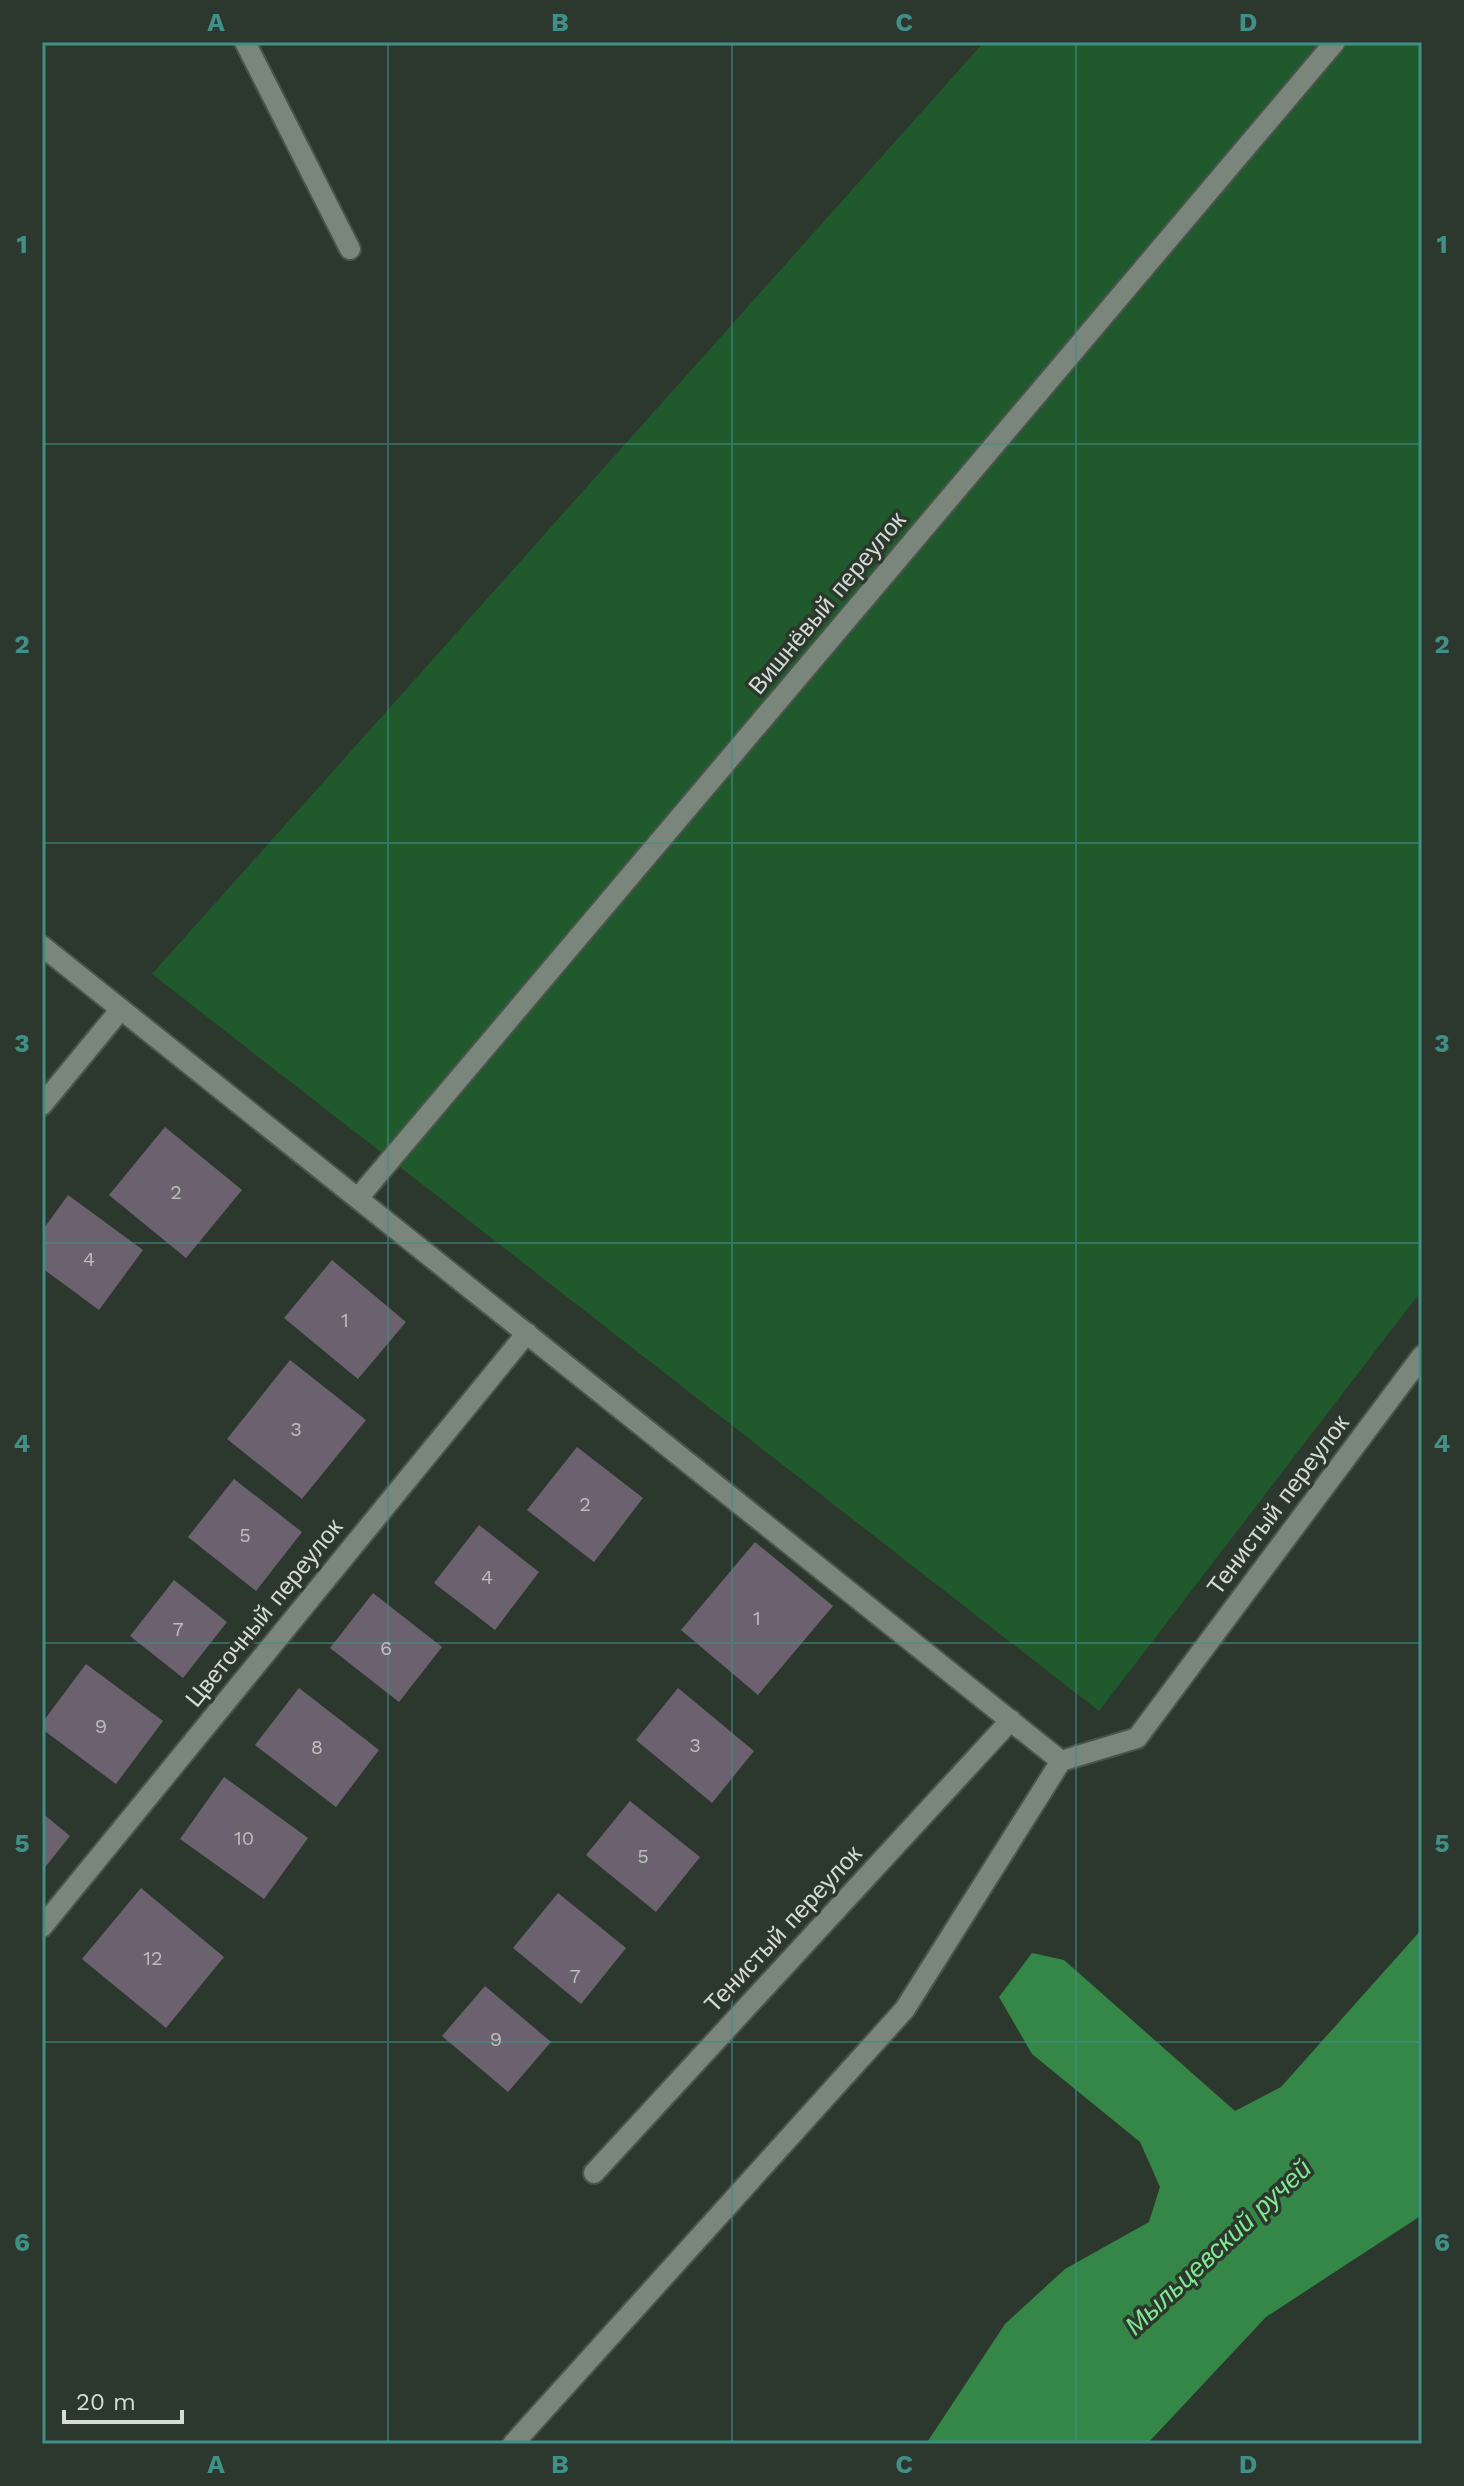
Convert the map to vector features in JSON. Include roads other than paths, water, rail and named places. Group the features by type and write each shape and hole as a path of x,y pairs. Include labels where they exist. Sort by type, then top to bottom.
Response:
{"street":[{"path":"245,42 350,249"},
{"name":"Вишнёвый переулок","path":"358,1198 1335,42"},
{"path":"42,946 1061,1761 905,2009 513,2444"},
{"path":"42,1105 121,1009"},
{"name":"Цветочный переулок","path":"42,1927 527,1333"},
{"name":"Тенистый переулок","path":"1061,1761 1137,1738 1422,1356"},
{"name":"Тенистый переулок","path":"594,2173 1011,1720"}],"water":[{"name":"Мыльцевский ручей","path":"1422,1929 1422,2215 1266,2317 1147,2444 926,2444 1005,2324 1065,2269 1149,2222 1160,2187 1140,2142 1032,2054 999,1997 1032,1953 1064,1960 1235,2111 1281,2087"}]}
